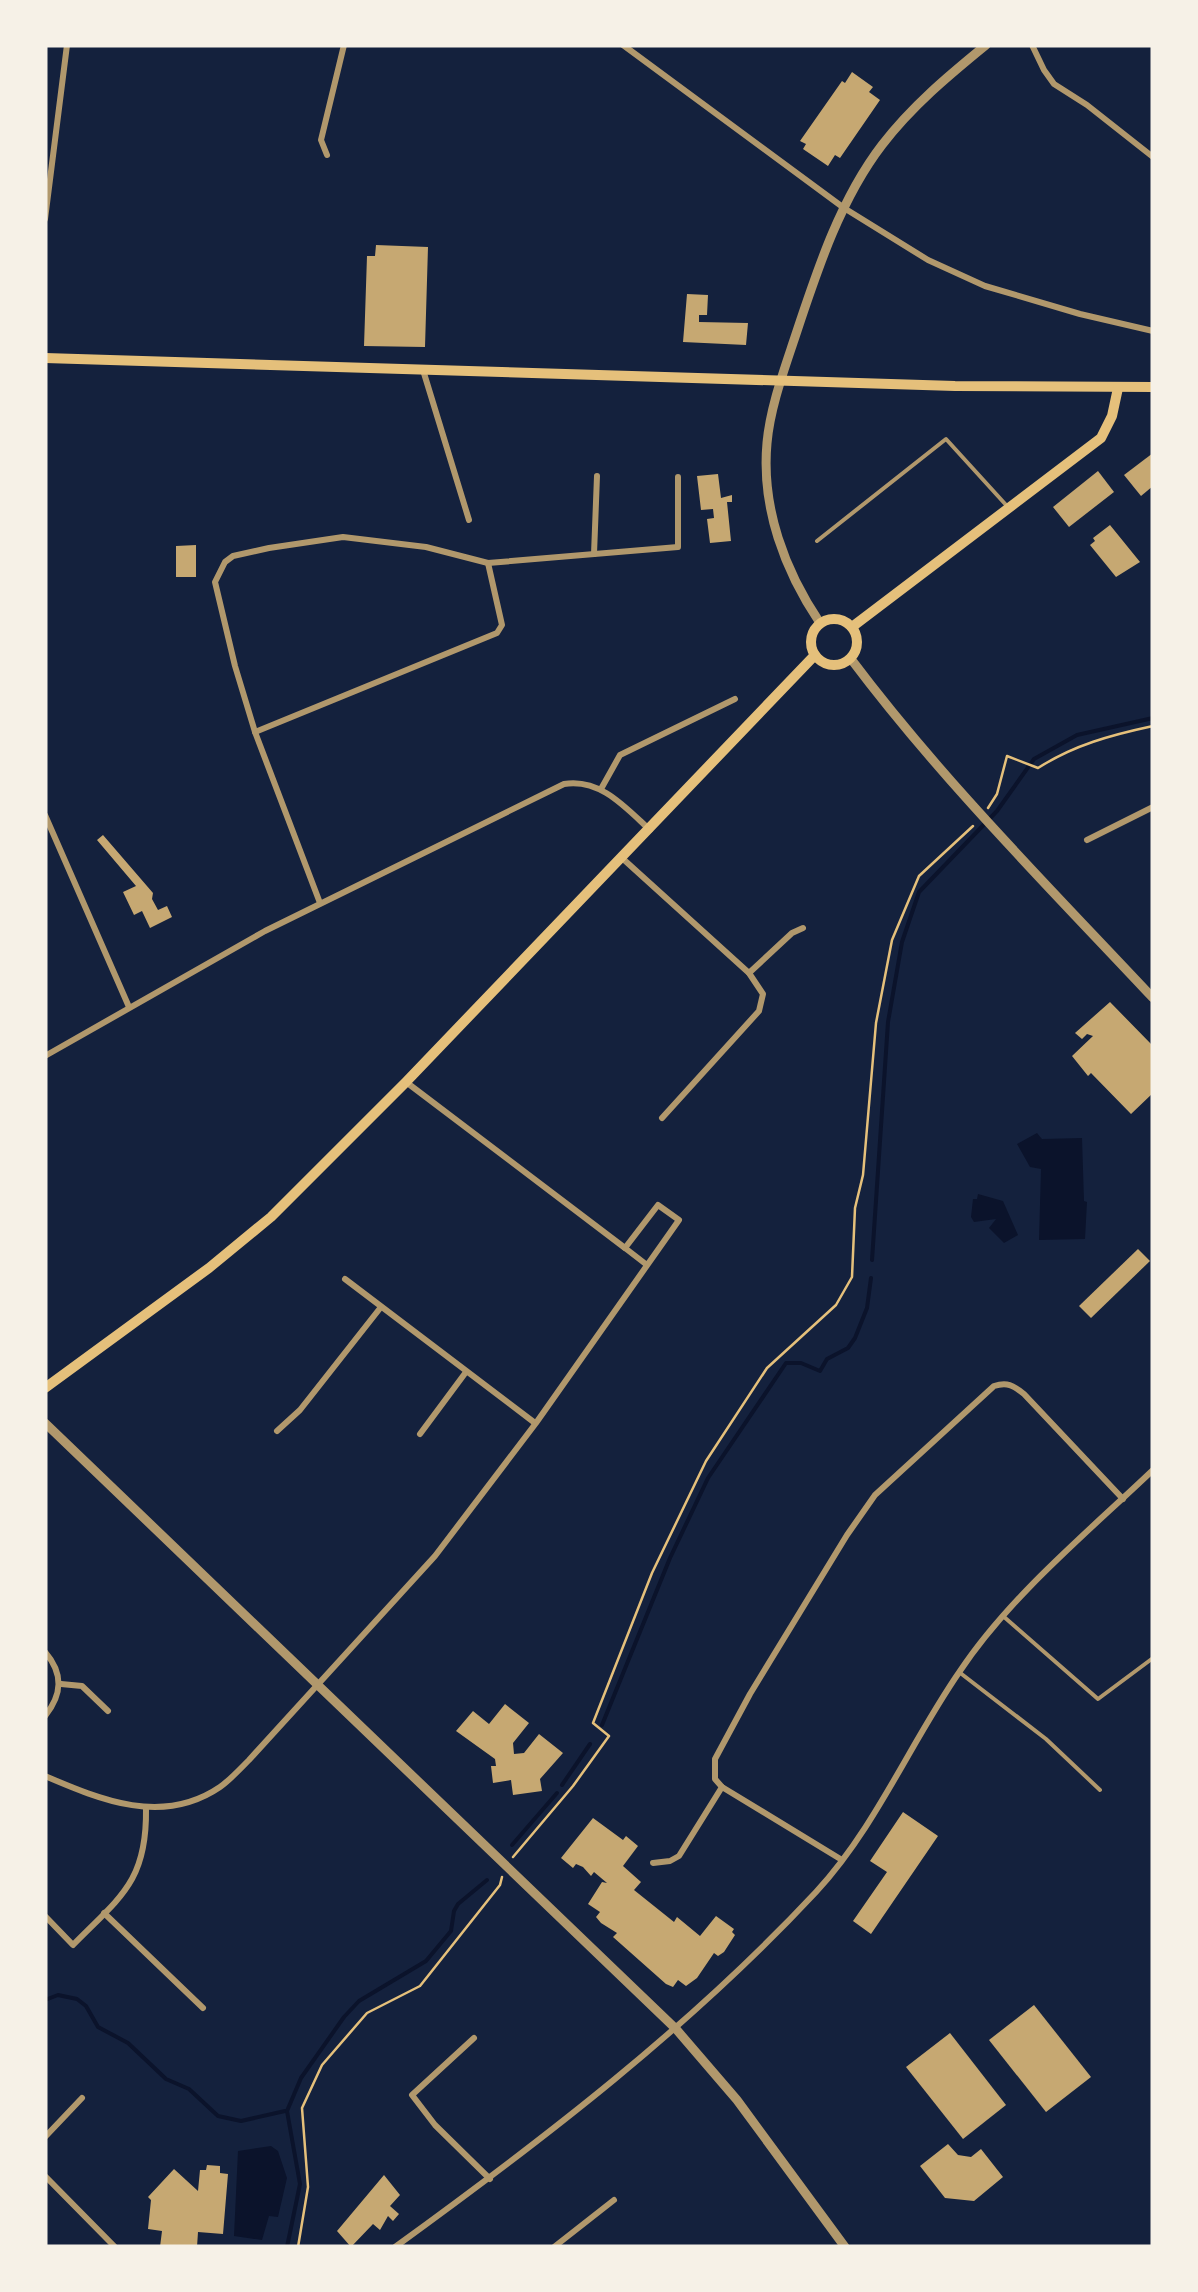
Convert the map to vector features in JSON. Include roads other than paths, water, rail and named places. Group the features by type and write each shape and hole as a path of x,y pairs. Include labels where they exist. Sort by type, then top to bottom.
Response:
{"main road":[{"path":"45,358 955,386 1153,387"},
{"path":"852,626 1101,438 1112,416 1118,388"},
{"path":"839,619 852,626 857,646 850,659 836,665 815,655 811,642 820,623 839,619"},
{"path":"45,1388 209,1268 271,1217 650,830 815,655"}],"street":[{"path":"45,219 68,45"},
{"path":"327,154 321,140 344,45"},
{"path":"623,45 844,208 928,260 985,286 1153,331"},
{"path":"820,623 779,544 770,500 767,444 781,379 813,283 844,208 880,148 932,88 986,45"},
{"path":"1032,45 1054,84 1153,157"},
{"path":"422,368 469,520"},
{"path":"594,554 597,476"},
{"path":"320,903 255,732 215,582 225,562 233,556 306,541 354,538 426,548 488,563 678,547 678,477"},
{"path":"255,732 498,633 502,625 488,563"},
{"path":"850,659 970,802 1153,998"},
{"path":"601,789 620,755 735,699"},
{"path":"45,1056 320,903 564,784 587,783 601,789 650,830"},
{"path":"1088,840 1153,807"},
{"path":"45,815 129,1007"},
{"path":"622,858 749,974 763,994 759,1010 662,1118"},
{"path":"749,974 792,933 803,928"},
{"path":"406,1082 647,1265"},
{"path":"45,1776 103,1801 146,1809 181,1804 218,1788 249,1760 435,1556 536,1423 679,1220 658,1205 626,1248"},
{"path":"345,1279 536,1423"},
{"path":"277,1430 300,1410 381,1307"},
{"path":"420,1434 466,1372"},
{"path":"842,1860 722,1787 715,1779 716,1759 750,1694 875,1495 994,1386 1012,1385 1123,1499"},
{"path":"45,1423 676,2029 736,2100 845,2247"},
{"path":"395,2247 549,2135 676,2029 816,1893 842,1860 958,1672 1003,1616 1153,1470"},
{"path":"45,1652 61,1684 58,1701 45,1716"},
{"path":"61,1684 82,1686 108,1711"},
{"path":"653,1863 670,1862 679,1856 722,1787"},
{"path":"45,1916 73,1945 125,1892 140,1866 146,1840 146,1809"},
{"path":"104,1913 202,2008"},
{"path":"474,2038 412,2095 435,2124 490,2178"},
{"path":"45,2137 82,2098"},
{"path":"45,2176 115,2247"},
{"path":"554,2247 614,2200"}],"lane":[{"path":"817,541 946,439 1007,506"},
{"path":"1003,1616 1098,1699 1153,1658"},
{"path":"958,1672 1046,1740 1100,1790"}],"water":[{"path":"1037,1133 1042,1139 1082,1138 1087,1202 1085,1239 1039,1240 1041,1169 1030,1167 1017,1144"},
{"path":"978,1194 1003,1201 1018,1235 1004,1243 989,1228 996,1219 974,1222 973,1199"},
{"path":"271,2146 278,2151 287,2178 278,2217 269,2216 262,2240 234,2236 238,2151"}],"waterway":[{"path":"872,1260 888,1022 902,942 919,892 997,811 1034,759 1077,735 1153,718"},
{"path":"602,1725 670,1558 708,1478 786,1363 801,1363 820,1371 827,1359 848,1348 867,1308 871,1278"},
{"path":"562,1785 590,1744"},
{"path":"512,1845 557,1793"},
{"path":"287,2247 300,2184 287,2111 301,2078 359,2001 426,1961 451,1931 458,1904 487,1880"},
{"path":"45,2000 58,1995 77,1999 98,2027 128,2043 166,2079 189,2089 218,2116 241,2121 285,2111"}]}
